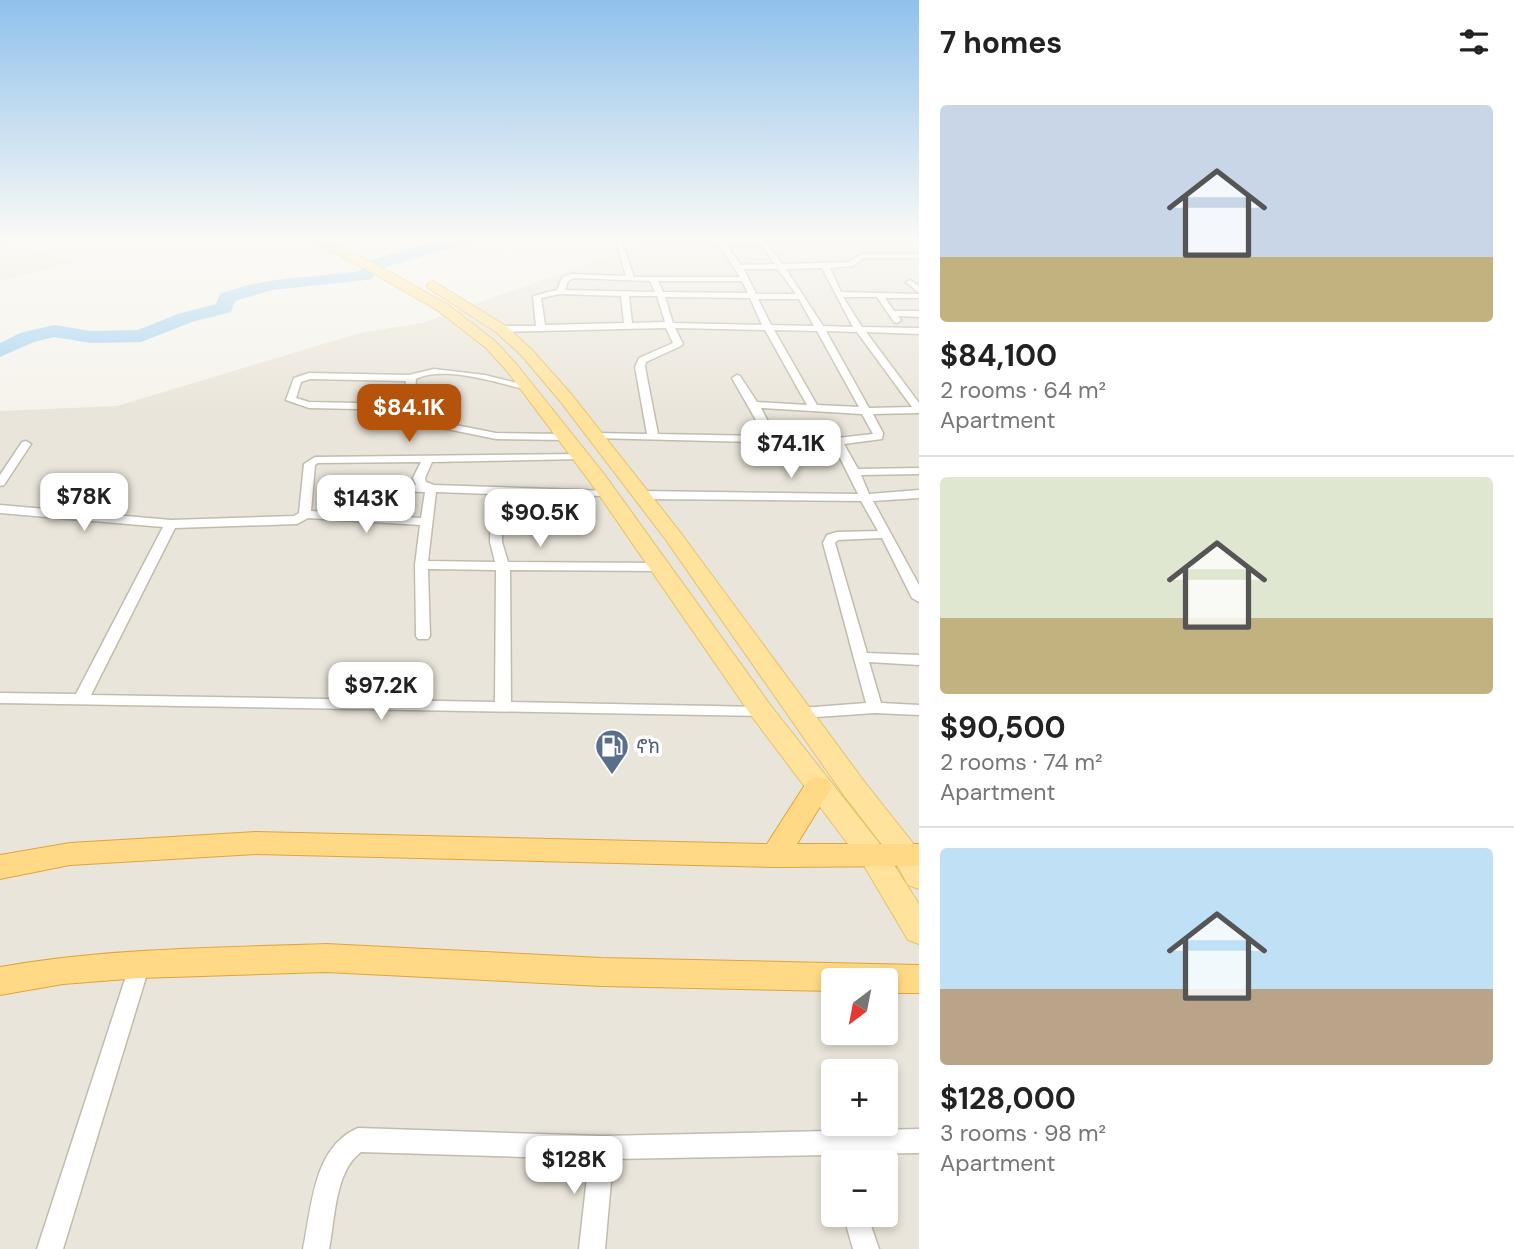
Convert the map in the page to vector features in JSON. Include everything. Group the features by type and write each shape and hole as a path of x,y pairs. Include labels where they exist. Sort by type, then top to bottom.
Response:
{"highway":[{"path":"775,856 818,787"},
{"path":"0,867 70,854 256,843 873,856 915,862"},
{"path":"0,981 63,970 140,964 326,958 601,972 919,979"}],"main road":[{"path":"428,297 490,344 528,387 602,485 762,712 873,856 919,931"},
{"path":"451,297 501,329 527,353 596,436 802,713 853,787 915,862"},
{"path":"442,307 463,303"},
{"path":"602,485 626,475"}],"street":[{"path":"538,297 541,327"},
{"path":"625,297 628,325"},
{"path":"653,436 640,368 642,360 678,344 668,325 662,297"},
{"path":"753,297 814,408"},
{"path":"596,436 837,440 878,437 868,411 801,297"},
{"path":"754,405 868,411 919,410 840,297"},
{"path":"881,297 895,317 919,314"},
{"path":"501,329 668,325 919,331"},
{"path":"528,387 442,372 417,373 411,378 303,377 297,380 290,400 309,405 409,407 436,424 496,436 566,437"},
{"path":"409,407 411,378"},
{"path":"737,378 771,438"},
{"path":"837,440 919,598"},
{"path":"0,483 26,444"},
{"path":"305,514 312,461 580,457"},
{"path":"427,460 419,478 421,484 431,488"},
{"path":"854,472 919,471"},
{"path":"326,486 498,491 602,485"},
{"path":"423,636 421,565 431,488"},
{"path":"498,491 496,542 503,566 503,706"},
{"path":"642,495 917,497"},
{"path":"0,509 171,524 288,522 305,514 428,522"},
{"path":"82,698 171,524"},
{"path":"876,708 829,542 837,536 886,534"},
{"path":"421,565 659,567"},
{"path":"863,657 919,660"},
{"path":"0,698 762,712"},
{"path":"802,713 876,708 919,710"},
{"path":"50,1249 140,964"},
{"path":"316,1249 332,1169 343,1152 358,1140 821,1153"},
{"path":"858,1150 919,1141"},
{"path":"592,1249 602,1148"},
{"path":"859,1227 866,1249"}],"shaded area":[{"path":"494,297 919,297 919,1249 0,1249 0,411 117,406 360,333 422,323"}],"waterway":[{"path":"0,351 27,337 54,331 91,337 141,336 185,318 224,308 229,297"}],"place":[{"name":"ኖክ","path":"612,776"}]}
